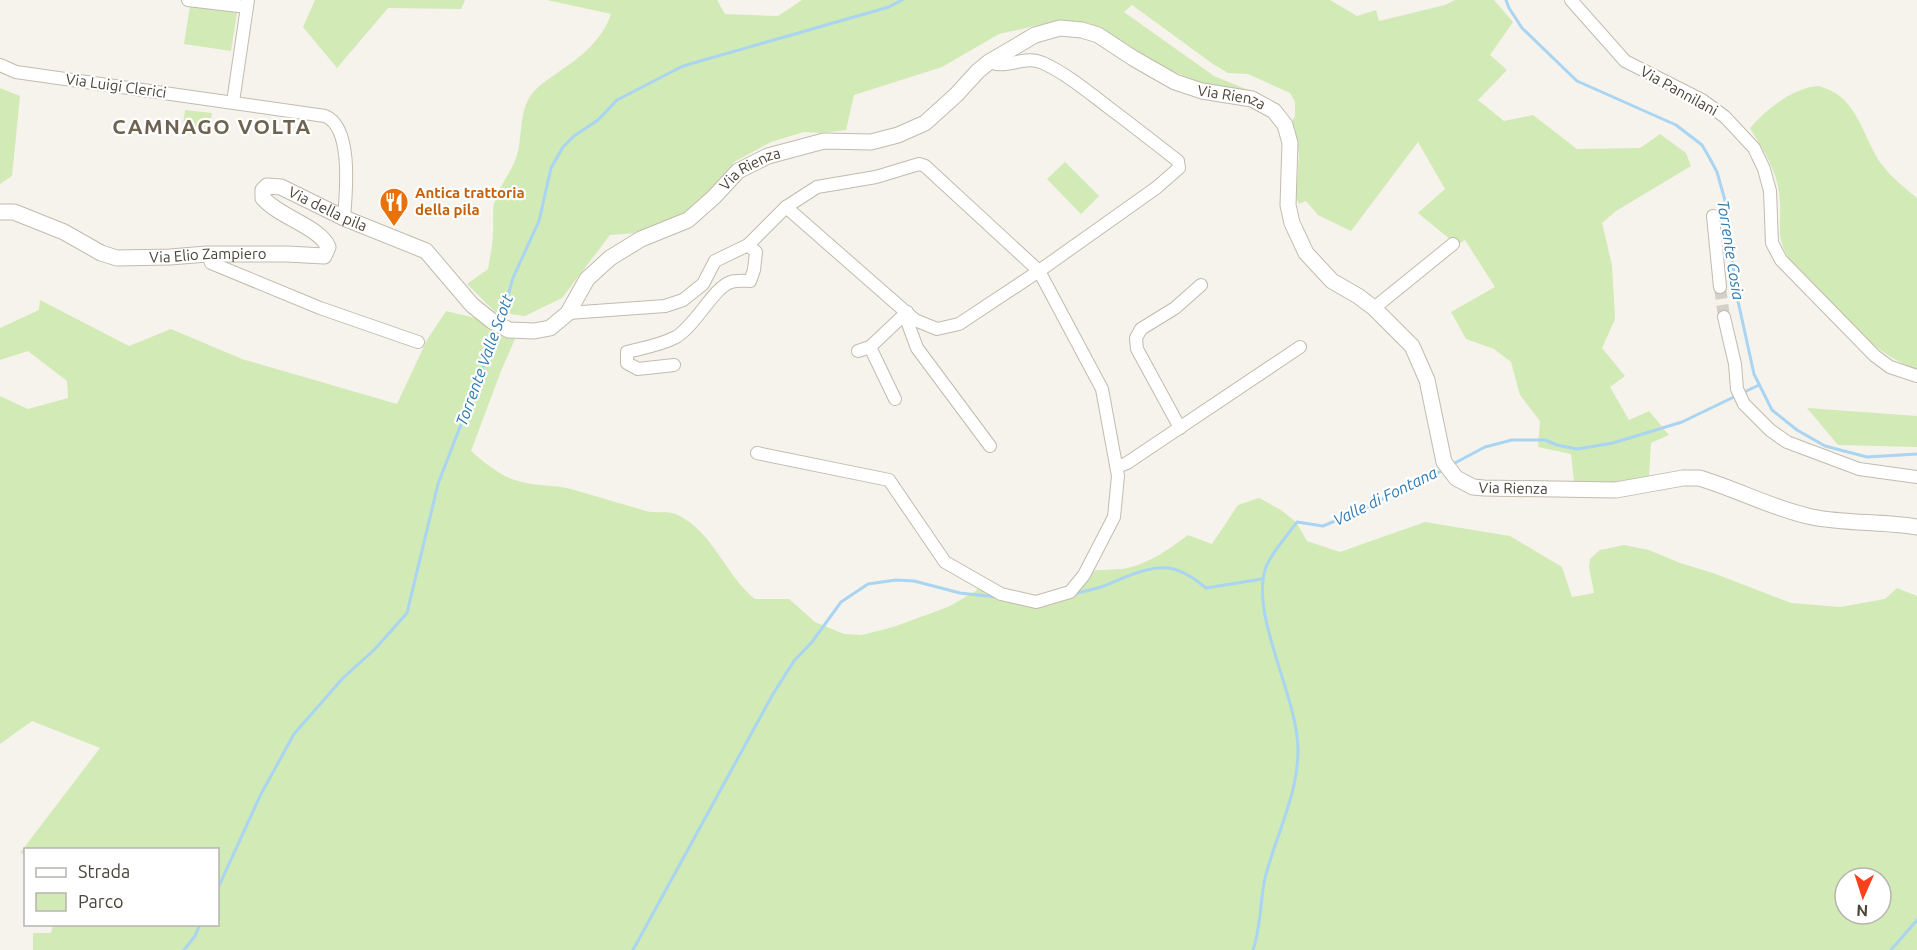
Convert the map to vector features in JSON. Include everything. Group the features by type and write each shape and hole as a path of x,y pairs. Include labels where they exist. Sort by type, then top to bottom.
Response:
{"street":[{"path":"188,0 247,4 232,102"},
{"name":"Via Pannilani","path":"1571,0 1625,61 1702,100 1740,131 1754,148 1764,169 1770,191 1772,243 1780,260 1875,356 1890,368 1917,376"},
{"name":"Via Rienza","path":"509,330 534,331 550,328 568,313 587,279 610,258 641,239 688,220 738,171 768,156 824,141 871,142 898,135 925,123 989,62 1035,36 1060,28 1082,30 1098,35 1175,82 1202,91 1252,99 1274,111 1285,125 1290,143 1288,205 1299,241 1306,253 1332,281 1374,308 1412,346 1427,380 1441,454 1449,471 1464,483 1484,488 1616,490 1683,478 1699,478 1791,512 1812,517 1833,521 1890,523 1917,527"},
{"path":"786,207 915,320 937,329 959,324 1039,271 1156,188 1179,168 1178,161 1070,77 1040,61 1026,59 1012,64 998,65 989,62"},
{"name":"Via Luigi Clerici","path":"0,65 16,72 232,102 332,119 336,123 347,169 344,218"},
{"path":"568,313 665,306 683,300 703,284 715,261 748,245 786,207 817,187 876,177 919,164 925,166 1039,271 1102,389 1118,476 1114,517 1084,575 1070,592 1036,602 1002,594 945,562 889,480 757,453"},
{"name":"Via della pila","path":"263,190 267,186 281,188 344,218 426,251 472,305 492,321 509,330"},
{"name":"Via Elio Zampiero","path":"0,212 14,212 64,232 101,253 117,258 207,254 324,256 328,247 321,237 267,203 263,198 263,190"},
{"path":"1713,216 1720,287"},
{"path":"1374,308 1453,244"},
{"path":"674,365 639,369 627,363 627,352 676,337 695,321 714,294 730,282 750,281 756,252 748,245"},
{"path":"207,254 211,263 309,304 418,342"},
{"path":"1180,428 1137,349 1136,338 1141,329 1175,308 1201,285"},
{"path":"858,351 870,347 907,312"},
{"path":"907,312 907,321 917,348 990,446"},
{"path":"1724,317 1735,364 1737,389 1744,404 1770,430 1787,442 1859,469 1917,477"},
{"path":"870,347 895,399"},
{"path":"1117,467 1127,463 1300,347"}],"green space":[{"path":"315,0 465,0 461,9 388,8 337,68 303,27"},
{"path":"547,0 717,0 725,14 778,16 802,0 1330,0 1357,16 1376,10 1379,21 1445,5 1455,0 1494,0 1513,22 1490,55 1507,70 1478,100 1504,121 1533,115 1577,149 1640,148 1660,134 1686,153 1691,166 1616,211 1602,223 1612,265 1615,319 1602,348 1625,376 1610,387 1629,420 1649,411 1669,435 1651,443 1649,476 1618,483 1574,481 1571,454 1538,447 1540,421 1520,395 1511,362 1494,349 1466,339 1451,312 1495,287 1465,240 1457,245 1418,213 1445,189 1418,142 1351,231 1318,215 1306,201 1299,204 1296,198 1299,155 1295,128 1291,124 1295,116 1295,102 1290,93 1248,74 1228,73 1132,5 1124,12 1214,76 1258,94 1203,84 1151,62 1089,23 1057,21 999,34 942,67 854,95 846,130 804,132 771,142 734,162 700,202 680,216 638,233 610,235 562,298 525,316 495,312 467,284 488,269 493,242 494,205 516,158 526,104 539,86 576,60 590,47 603,31 611,14"},
{"path":"190,6 237,13 231,51 184,44"},
{"path":"1817,86 1842,98 1851,108 1883,166 1917,198 1917,370 1888,355 1851,325 1797,269 1782,244 1777,182 1750,128 1780,101 1798,91"},
{"path":"0,88 20,96 12,176 0,184"},
{"path":"185,110 212,113 209,130 183,126"},
{"path":"1065,162 1099,196 1081,214 1047,179"},
{"path":"40,300 129,346 171,329 242,359 397,404 427,340 446,311 484,320 515,339 471,451 496,471 511,479 565,488 646,511 678,515 701,532 735,578 755,599 789,599 815,622 844,634 862,635 893,627 948,607 976,591 983,578 1014,595 1037,599 1072,586 1084,571 1122,569 1148,561 1188,535 1212,544 1238,505 1259,498 1281,510 1296,522 1307,541 1340,552 1425,522 1510,536 1562,567 1572,597 1594,593 1589,567 1590,559 1600,550 1624,545 1649,550 1791,603 1840,607 1885,599 1897,588 1917,596 1917,950 33,950 33,933 51,933 53,926 219,926 219,848 24,848 24,854 20,853 100,748 32,721 0,744 0,396 28,409 68,398 67,381 28,351 0,360 0,328 39,310"},
{"path":"1807,408 1917,416 1917,447 1838,445"}],"waterway":[{"name":"Torrente Valle Scott","path":"501,319 513,278 539,221 551,168 563,147 574,136 598,120 617,100 683,66 889,7 902,0"},
{"name":"Torrente Cosia","path":"1506,0 1522,28 1577,81 1676,125 1702,145 1717,172 1726,204 1736,292 1754,374 1772,410 1797,430 1825,446 1867,457 1917,454"},
{"name":"Torrente Valle Scott","path":"219,886 261,794 294,734 343,678 375,649 407,613 438,484 497,331"},
{"name":"Valle di Fontana","path":"1742,393 1759,385"},
{"name":"Valle di Fontana","path":"1453,464 1485,447 1512,440 1545,440 1577,449 1613,443 1682,422 1736,396"},
{"name":"Valle di Fontana","path":"1253,950 1258,932 1265,878 1290,799 1298,750 1291,705 1264,608 1262,586 1266,567 1297,522 1323,526 1366,508 1412,483 1445,469"},
{"path":"1073,594 1156,568 1174,569 1191,577 1206,588 1262,579"},
{"path":"633,950 773,694 794,661 812,642 841,602 868,584 896,580 914,581 960,593 996,597"},
{"path":"1891,950 1917,920"},
{"name":"Torrente Valle Scott","path":"184,950 195,936 199,926"}],"tunnel":[{"path":"1720,287 1724,317"}],"place":[{"name":"Antica trattoria della pila","path":"394,228"}],"district":[{"name":"CAMNAGO VOLTA","path":"212,127"}]}
